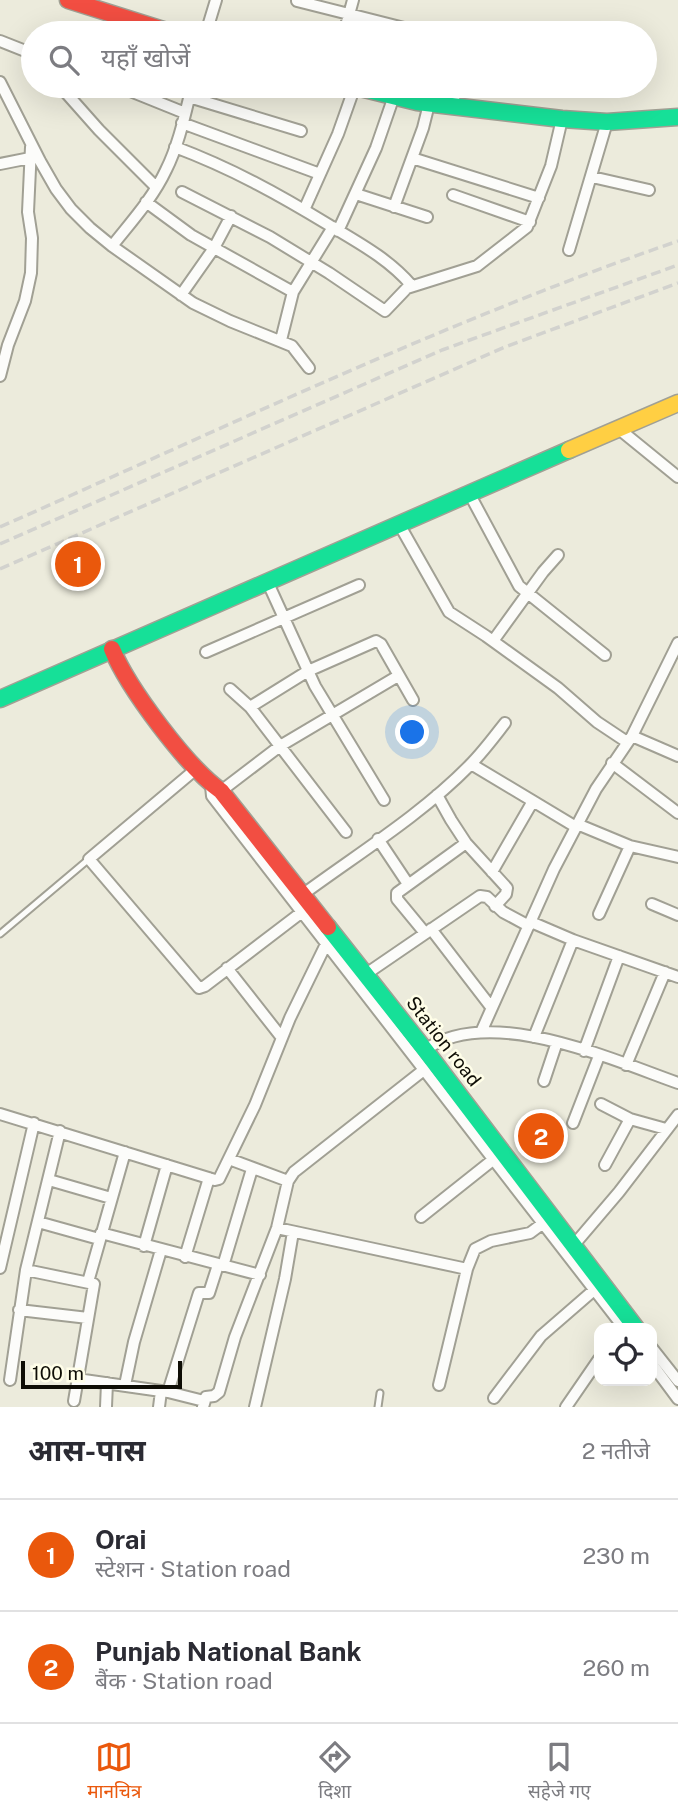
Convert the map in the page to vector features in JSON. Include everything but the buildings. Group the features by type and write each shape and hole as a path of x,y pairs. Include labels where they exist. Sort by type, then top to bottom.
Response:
{"street":[{"path":"68,0 135,21"},
{"path":"210,21 216,0"},
{"path":"347,21 353,0"},
{"path":"297,1 377,21"},
{"path":"0,41 21,49"},
{"path":"0,82 56,189 71,209 112,246 181,295 230,321 292,346 309,368"},
{"path":"71,98 156,187"},
{"path":"143,98 184,118 320,174"},
{"path":"112,246 146,202 166,170 189,98"},
{"path":"205,98 258,120 301,131"},
{"path":"304,210 348,98"},
{"path":"281,340 293,292 336,229 356,194 393,98"},
{"path":"403,98 429,104 562,119 607,122 678,117"},
{"path":"452,107 454,98"},
{"path":"394,207 429,104"},
{"path":"182,192 231,216 311,262 383,311 401,292 412,286 477,266 520,234 530,222 551,166 562,119"},
{"path":"569,250 607,122"},
{"path":"0,376 4,344 25,300 31,273 32,239 28,212 31,144"},
{"path":"175,147 242,174 304,210 391,264 412,286"},
{"path":"0,164 30,158"},
{"path":"412,158 539,198"},
{"path":"592,177 649,190"},
{"path":"356,194 427,217"},
{"path":"453,195 530,222"},
{"path":"146,202 191,235 293,292"},
{"path":"181,295 214,248 231,216"},
{"path":"0,699 678,403"},
{"path":"619,429 678,477"},
{"path":"469,493 512,576 527,595 605,655"},
{"path":"399,524 445,608 558,688 597,722 629,739 678,757"},
{"path":"493,641 542,572 558,555"},
{"path":"268,583 308,671 384,800"},
{"path":"206,652 359,584"},
{"path":"250,707 308,671 376,641 381,644 413,700"},
{"path":"482,1030 576,826 629,739 678,643"},
{"name":"Station road","path":"112,649 119,666 196,769 216,788 302,895 329,938 494,1159 573,1246 632,1323"},
{"path":"216,788 398,676"},
{"path":"230,689 250,707 346,832"},
{"path":"302,895 438,795 471,764 505,723"},
{"path":"612,763 678,813"},
{"path":"471,764 576,826 630,846 678,857"},
{"path":"196,769 89,859 199,988 302,912"},
{"name":"Station road","path":"216,788 212,796 302,912 366,974 425,1050 620,1323"},
{"path":"438,795 467,843 507,891 495,906"},
{"path":"492,872 533,801"},
{"path":"378,839 408,884"},
{"path":"467,843 408,884 396,896 491,1007"},
{"path":"599,914 630,846"},
{"path":"366,974 480,896 487,897 495,906 530,924 678,977"},
{"path":"652,904 678,915"},
{"path":"0,1114 219,1179 329,938"},
{"path":"534,1037 573,940"},
{"path":"584,1051 620,956"},
{"path":"227,968 282,1038"},
{"path":"626,1065 665,972"},
{"path":"425,1050 436,1042 455,1035 482,1030 557,1042 678,1083"},
{"path":"544,1082 557,1042"},
{"path":"573,1123 599,1056"},
{"path":"77,1379 164,1392 204,1404 206,1397 219,1392 235,1337 277,1228 288,1181 295,1172 425,1069"},
{"path":"601,1104 630,1119 666,1129"},
{"path":"573,1246 619,1192 678,1115"},
{"path":"606,1165 630,1119"},
{"path":"0,1268 34,1123"},
{"path":"10,1380 26,1270 60,1131"},
{"path":"88,1282 125,1152"},
{"path":"229,1159 288,1181"},
{"path":"421,1217 494,1159"},
{"path":"144,1246 167,1165"},
{"path":"159,1407 199,1293 209,1293 220,1266 252,1168"},
{"path":"186,1257 209,1178"},
{"path":"49,1180 111,1198"},
{"path":"439,1385 471,1256 481,1244 522,1236 548,1219"},
{"path":"38,1222 260,1275"},
{"path":"277,1228 467,1269"},
{"path":"255,1407 281,1300 293,1232"},
{"path":"125,1385 134,1342 161,1251"},
{"path":"26,1270 94,1284 74,1401"},
{"path":"494,1398 541,1336 594,1290"},
{"path":"19,1310 88,1318"},
{"path":"657,1354 678,1381"},
{"path":"566,1407 594,1366"},
{"path":"657,1371 678,1399"},
{"path":"106,1407 107,1383"}],"lane":[{"path":"0,934 89,859"},
{"path":"379,1407 380,1393"}],"railway":[{"path":"0,527 421,341 591,272 678,241"},
{"path":"0,544 442,350 678,265"},
{"path":"0,569 505,347 678,283"}],"traffic: fast":[{"path":"401,98 562,119 607,122 678,117"},
{"path":"0,699 569,450"},
{"path":"328,927 632,1323"}],"traffic: slow":[{"path":"569,450 678,403"}],"traffic: jam":[{"path":"68,0 135,21"},
{"path":"112,649 131,684 160,726 207,780 221,791 328,927"}],"place":[{"name":"Orai","path":"78,564"},
{"name":"Punjab National Bank","path":"541,1136"}]}
